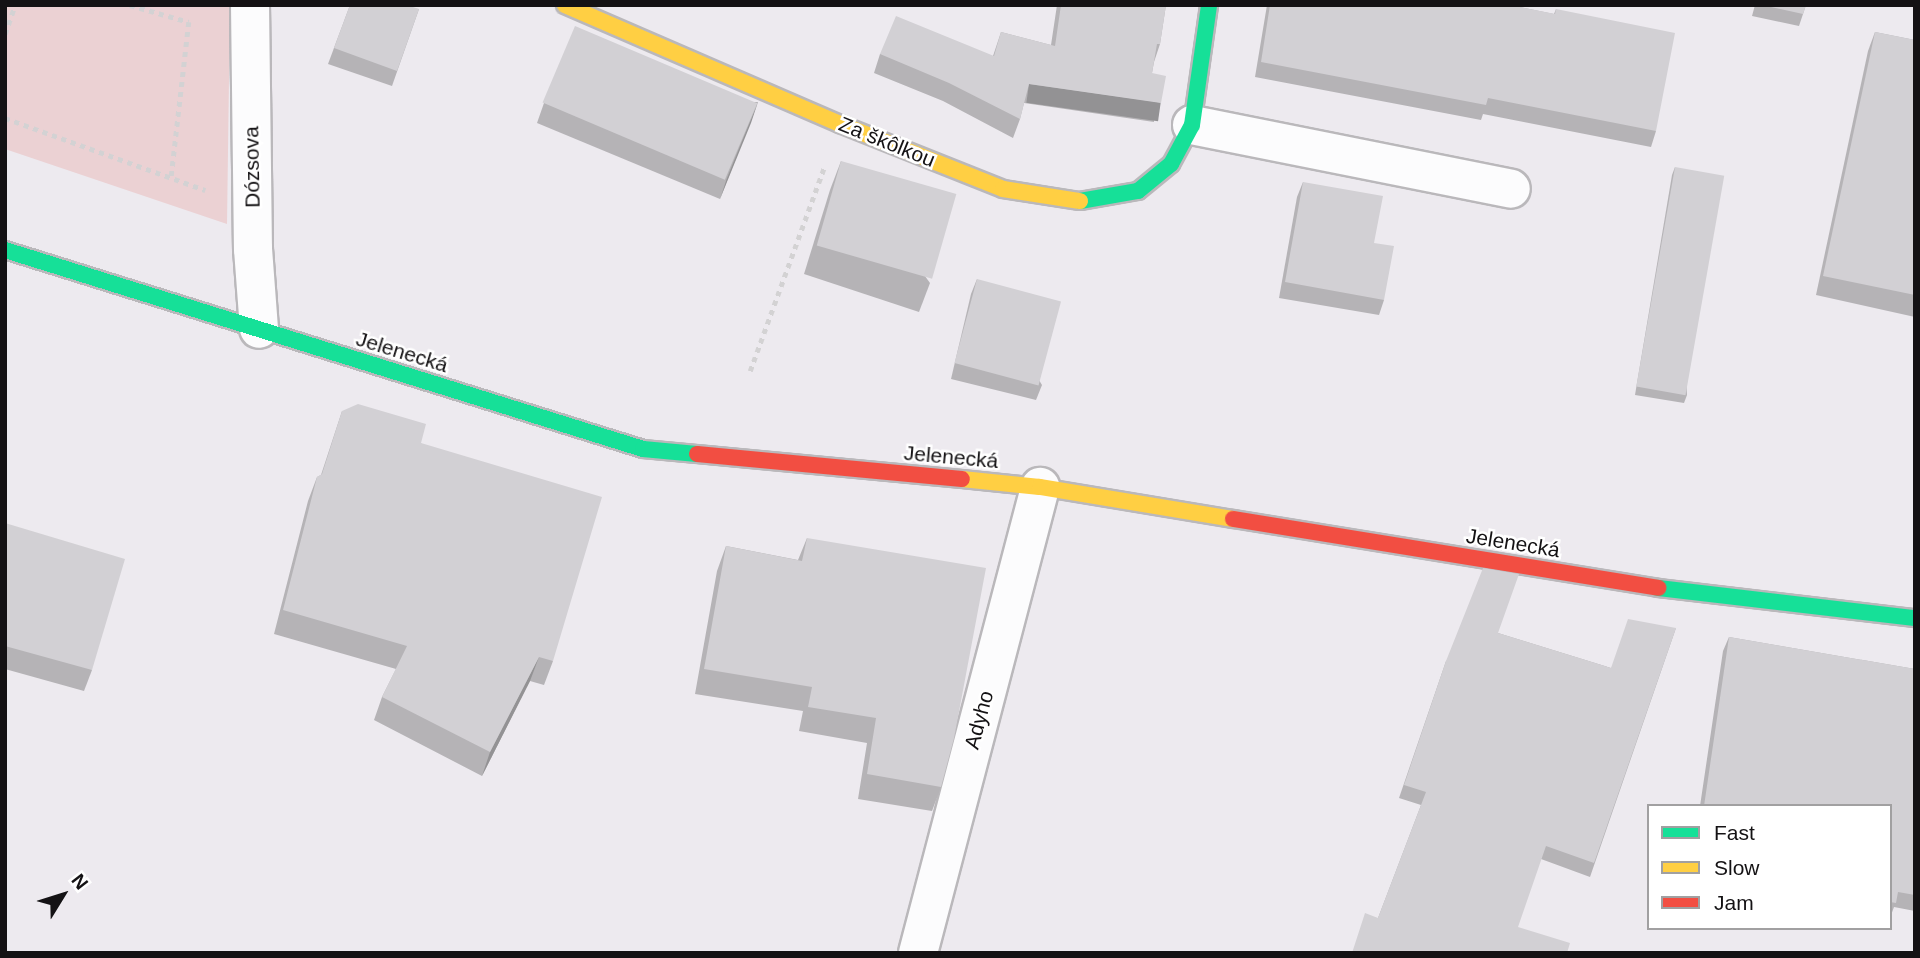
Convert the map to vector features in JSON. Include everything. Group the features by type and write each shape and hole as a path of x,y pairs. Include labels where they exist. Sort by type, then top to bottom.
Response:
{"street":[{"name":"Dózsova","path":"250,5 252,206 259,329"},
{"name":"Za škôlkou","path":"565,5 840,124 1003,189 1082,201 1138,191 1171,164 1192,125 1209,5"},
{"path":"1192,125 1511,189"},
{"name":"Jelenecká","path":"5,250 643,449 1040,487 1700,595 1915,618"},
{"name":"Adyho","path":"918,953 1040,487"}],"path":[{"path":"5,34 15,5"},
{"path":"130,5 189,22 171,179"},
{"path":"5,118 252,206"},
{"path":"750,371 840,124"}],"shaded area":[{"path":"5,5 230,5 227,224 5,149"}],"building":[{"path":"350,5 407,5 419,9 397,71 334,48"},
{"path":"1061,5 1166,5 1152,73 1166,76 1161,103 1029,84 1020,119 949,83 880,54 896,16 994,56 1001,32 1055,46"},
{"path":"1270,5 1510,5 1555,14 1556,9 1675,33 1656,131 1488,98 1486,105 1261,62"},
{"path":"1762,5 1806,5 1803,14"},
{"path":"575,26 757,103 725,180 543,102"},
{"path":"1875,32 1915,40 1915,295 1823,276"},
{"path":"841,161 956,194 932,279 817,246"},
{"path":"1675,167 1724,176 1686,395 1636,387"},
{"path":"1303,182 1383,196 1374,243 1394,246 1384,300 1285,282"},
{"path":"977,279 1061,302 1039,386 954,363"},
{"path":"358,404 426,424 421,443 602,497 553,661 539,657 490,752 382,697 407,646 283,610 317,477 322,474 342,411"},
{"path":"5,523 125,559 92,670 5,646"},
{"path":"807,538 986,568 954,738 941,787 867,774 876,718 808,707 812,687 704,669 726,546 802,561"},
{"path":"1483,568 1519,574 1498,633 1611,668 1628,619 1676,628 1594,863 1546,846 1518,927 1570,943 1567,953 1352,953 1365,913 1378,918 1426,792 1404,785 1446,661"},
{"path":"1729,637 1915,669 1915,895 1898,892 1896,903 1892,902 1892,804 1704,804"}],"traffic: fast":[{"path":"1080,201 1138,191 1171,164 1192,125 1209,5"},
{"path":"5,250 643,449 697,454"},
{"path":"1658,588 1915,618"}],"traffic: slow":[{"path":"565,5 840,124 1003,189 1080,201"},
{"path":"962,479 1040,487 1233,519"}],"traffic: jam":[{"path":"697,454 962,479"},
{"path":"1233,519 1658,588"}]}
